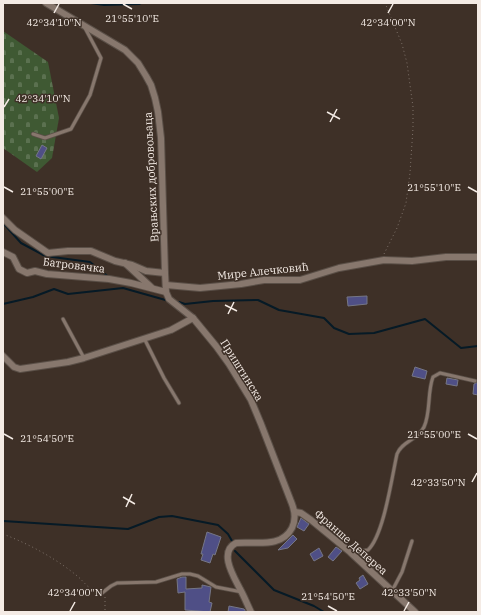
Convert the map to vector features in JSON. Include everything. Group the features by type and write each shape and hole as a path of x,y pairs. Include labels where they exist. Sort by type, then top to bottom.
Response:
{"street":[{"name":"Врањских добровољаца","path":"46,3 118,46 133,58 146,76 155,98 161,138 166,285"},
{"name":"Батровачка","path":"3,218 15,230 48,253 91,251 146,271 165,273"},
{"name":"Батровачка","path":"3,252 13,257 20,269 27,273 35,271 47,274 131,283 166,292"},
{"name":"Мире Алечковић","path":"166,285 200,288 264,280 300,280 339,268 384,260 412,261 446,257 478,257"},
{"name":"Батровачка","path":"125,263 152,289"},
{"path":"166,285 166,292"},
{"name":"Приштинска","path":"166,292 171,301 193,318 216,346 243,386 262,424 295,512"},
{"path":"3,356 14,366 20,369 68,362 171,330 193,318"},
{"path":"251,612 228,562 228,553 232,546 239,543 266,543 278,541 285,537 290,531 294,521 295,512"},
{"name":"Франше Депереа","path":"295,512 301,513 311,520 350,552 415,612"}],"lane":[{"path":"33,134 45,138 71,129 90,95 100,58 83,25"},
{"path":"63,319 84,358"},
{"path":"144,338 164,378 179,403"},
{"path":"350,552 353,550 368,550 377,537 383,519 397,454 403,446 415,438 423,429 433,377 440,373 475,381"},
{"name":"Франше Депереа","path":"392,590 402,572 412,541"},
{"path":"102,593 117,583 156,582 186,574 198,576 210,584 220,588 242,592"}],"path":[{"path":"384,260 385,251 397,228 406,203 413,128 413,107 407,64 397,32 385,3"},
{"path":"3,534 42,553 76,574 90,589 102,593 105,598 105,612"}],"green space":[{"path":"3,31 48,62 59,118 52,158 37,172 3,148"}],"building":[{"path":"42,145 47,148 41,159 36,156"},
{"path":"367,296 367,304 348,306 347,297"},
{"path":"415,367 427,371 425,379 412,376"},
{"path":"447,378 458,380 457,386 446,384"},
{"path":"478,382 478,395 473,394 474,384"},
{"path":"301,518 309,524 304,531 297,527"},
{"path":"207,532 221,537 215,555 213,554 210,563 201,560 203,554 201,554"},
{"path":"293,535 297,539 288,548 278,550"},
{"path":"336,547 342,551 333,561 328,557"},
{"path":"319,548 323,556 314,561 310,554"},
{"path":"363,575 368,584 360,589 356,583"},
{"path":"186,577 186,589 202,588 202,585 211,587 209,602 212,603 210,612 185,610 185,592 178,593 177,579"},
{"path":"229,606 244,609 246,612 228,612"}],"waterway":[{"path":"91,3 104,5 141,3"},
{"path":"3,223 21,243 45,256 90,262 110,278"},
{"path":"3,304 33,297 54,289 68,294 123,288 169,301"},
{"path":"179,302 185,304 213,301 258,300 279,310 324,318 334,328 349,334 374,333 425,319 461,348 478,346"},
{"path":"3,521 128,529 159,517 172,516 218,525 228,534 232,541"},
{"path":"235,551 274,590 314,606 324,612"}]}
